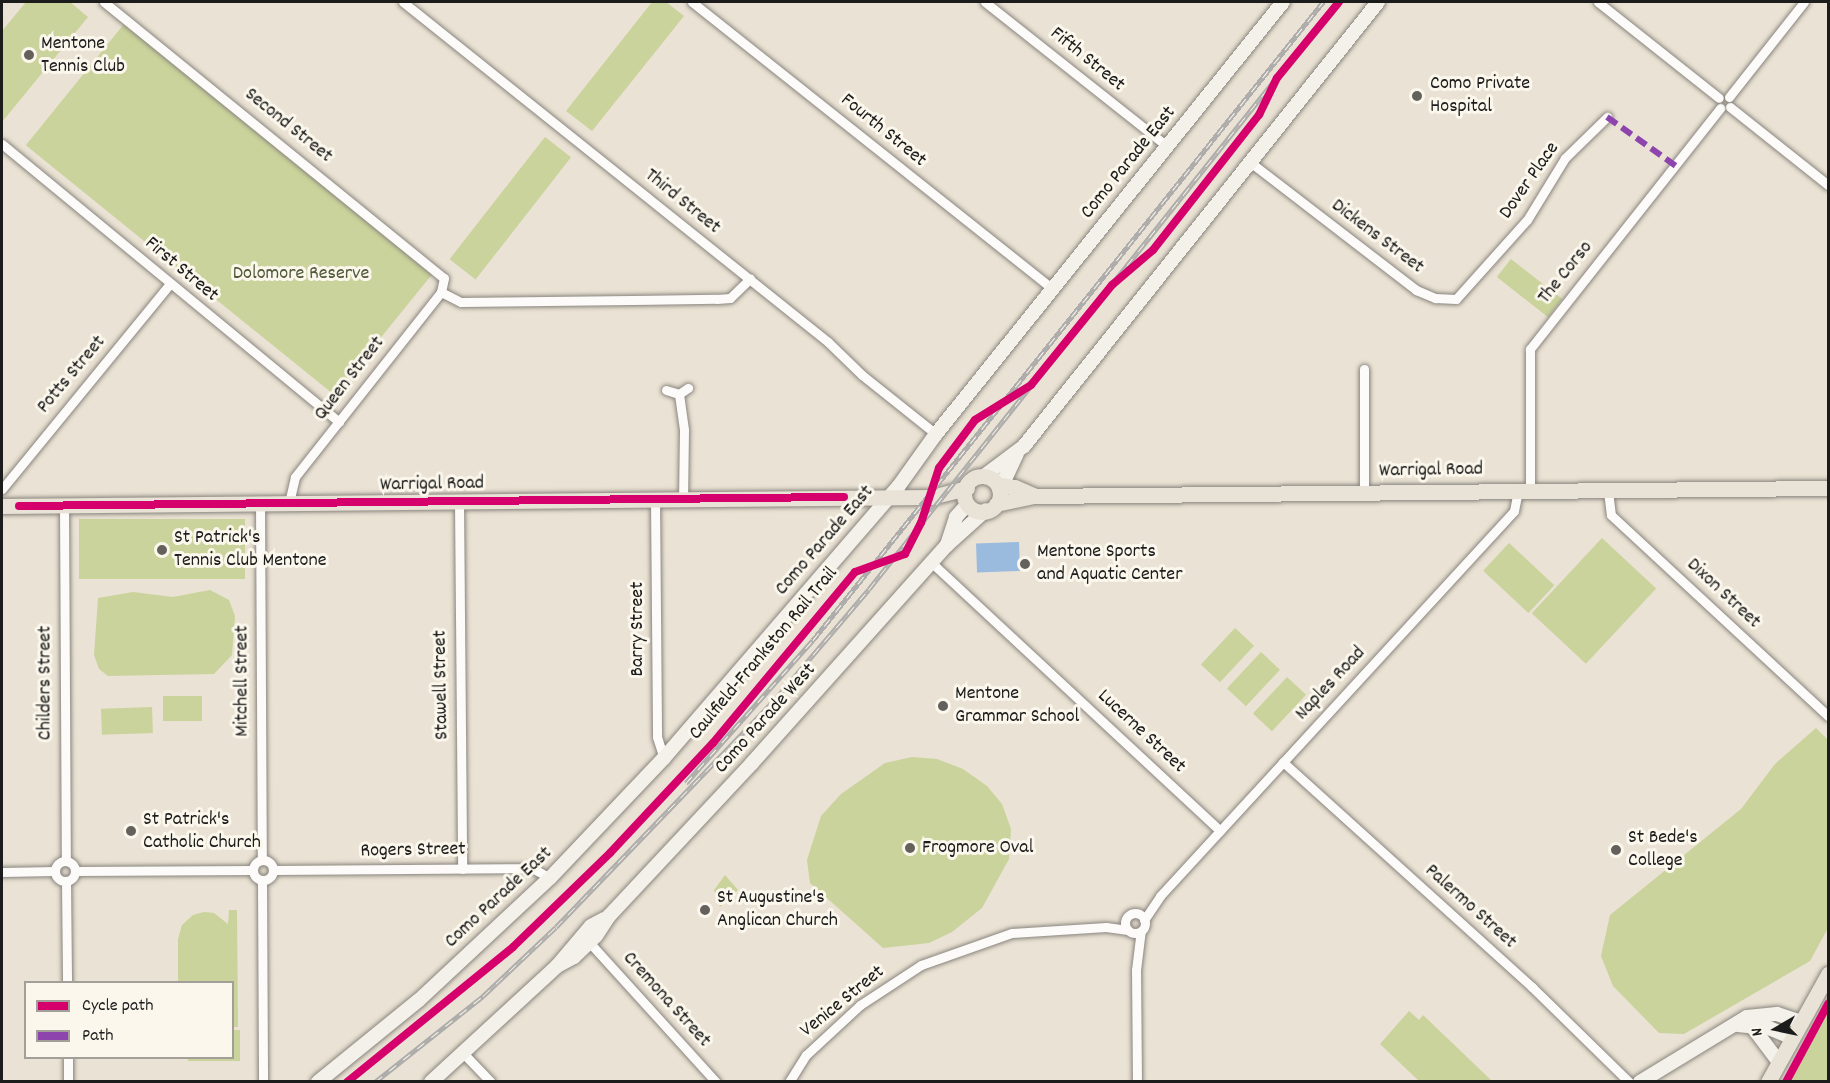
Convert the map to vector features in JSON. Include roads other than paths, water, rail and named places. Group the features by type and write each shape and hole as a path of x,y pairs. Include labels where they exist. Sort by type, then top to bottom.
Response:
{"main road":[{"name":"Warrigal Road","path":"994,481 1035,496"},
{"path":"966,499 994,481"},
{"path":"991,507 994,481"},
{"name":"Warrigal Road","path":"2,506 931,497 966,499 991,507 1035,496 1828,488"},
{"path":"1768,1082 1828,974"}],"street":[{"name":"Second Street","path":"104,2 434,266 445,281"},
{"name":"Third Street","path":"403,2 750,279 936,434"},
{"name":"Fourth Street","path":"692,2 1053,289"},
{"name":"Fifth Street","path":"985,2 1167,146"},
{"name":"Como Parade East","path":"318,1082 419,1000 550,878 664,758 888,497 1280,2"},
{"path":"994,481 1378,2"},
{"path":"1598,2 1828,185"},
{"name":"The Corso","path":"1524,491 1530,349 1804,2"},
{"name":"Dover Place","path":"1485,269 1527,220 1565,158 1607,117"},
{"name":"First Street","path":"2,144 339,422"},
{"name":"Dickens Street","path":"1250,162 1416,290 1435,298 1456,299 1485,269"},
{"path":"441,292 460,302 717,299 730,298 750,279"},
{"name":"Queen Street","path":"289,502 292,482 441,292 445,281"},
{"name":"Potts Street","path":"2,489 170,284"},
{"path":"1364,369 1364,493"},
{"path":"679,394 688,388"},
{"path":"666,390 679,394"},
{"path":"679,394 684,430 683,499"},
{"name":"Dixon Street","path":"1608,490 1611,515 1828,716"},
{"name":"Naples Road","path":"1133,931 1160,897 1514,511 1524,491"},
{"name":"Barry Street","path":"655,499 657,737 664,758"},
{"name":"Como Parade West","path":"947,545 956,517 966,499"},
{"name":"Stawell Street","path":"459,501 462,869"},
{"name":"Mitchell Street","path":"260,503 262,860"},
{"name":"Childers Street","path":"64,505 66,861"},
{"name":"Como Parade West","path":"431,1082 557,966 589,942 609,916 753,763 947,545 991,507"},
{"name":"Lucerne Street","path":"932,562 1220,831"},
{"name":"Palermo Street","path":"1283,762 1532,987 1629,1082"},
{"path":"67,981 66,880 75,871 253,870 262,860 269,861 273,870 268,879 262,880"},
{"path":"56,872 57,865 66,861 75,871"},
{"name":"Rogers Street","path":"273,870 532,868 550,878"},
{"path":"253,870 262,880 263,1082"},
{"path":"2,872 56,872 66,880"},
{"name":"Naples Road","path":"1125,920 1160,897"},
{"path":"1135,913 1144,920"},
{"name":"Como Parade West","path":"557,966 591,926 609,916"},
{"path":"1125,920 1133,931 1137,958 1137,1082"},
{"name":"Venice Street","path":"1106,927 1125,920"},
{"name":"Venice Street","path":"789,1082 806,1055 860,1005 921,966 1012,933 1106,927 1133,931"},
{"name":"Cremona Street","path":"589,942 716,1082"},
{"path":"1640,1082 1748,1017 1772,1014 1802,1022"},
{"path":"1738,1025 1754,1029 1769,1028 1793,1038"},
{"path":"1754,1029 1779,1062"},
{"path":"463,1053 491,1082"},
{"path":"68,1059 68,1082"}],"water":[{"path":"1019,542 1020,571 977,572 976,544"}],"railway":[{"path":"686,783 813,640 1323,2"},
{"path":"375,1082 483,996 556,927 778,696 869,589 1337,2"}],"place":[{"name":"Mentone Tennis Club","path":"29,55"},
{"name":"Como Private Hospital","path":"1417,96"},
{"name":"St Patrick's Tennis Club Mentone","path":"162,550"},
{"name":"Mentone Sports and Aquatic Center","path":"1025,564"},
{"name":"Mentone Grammar School","path":"943,706"},
{"name":"St Patrick's Catholic Church","path":"131,831"},
{"name":"Frogmore Oval","path":"910,848"},
{"name":"St Bede's College","path":"1616,850"},
{"name":"St Augustine's Anglican Church","path":"705,910"}],"park label":[{"name":"Dolomore Reserve","path":"301,274"}]}
